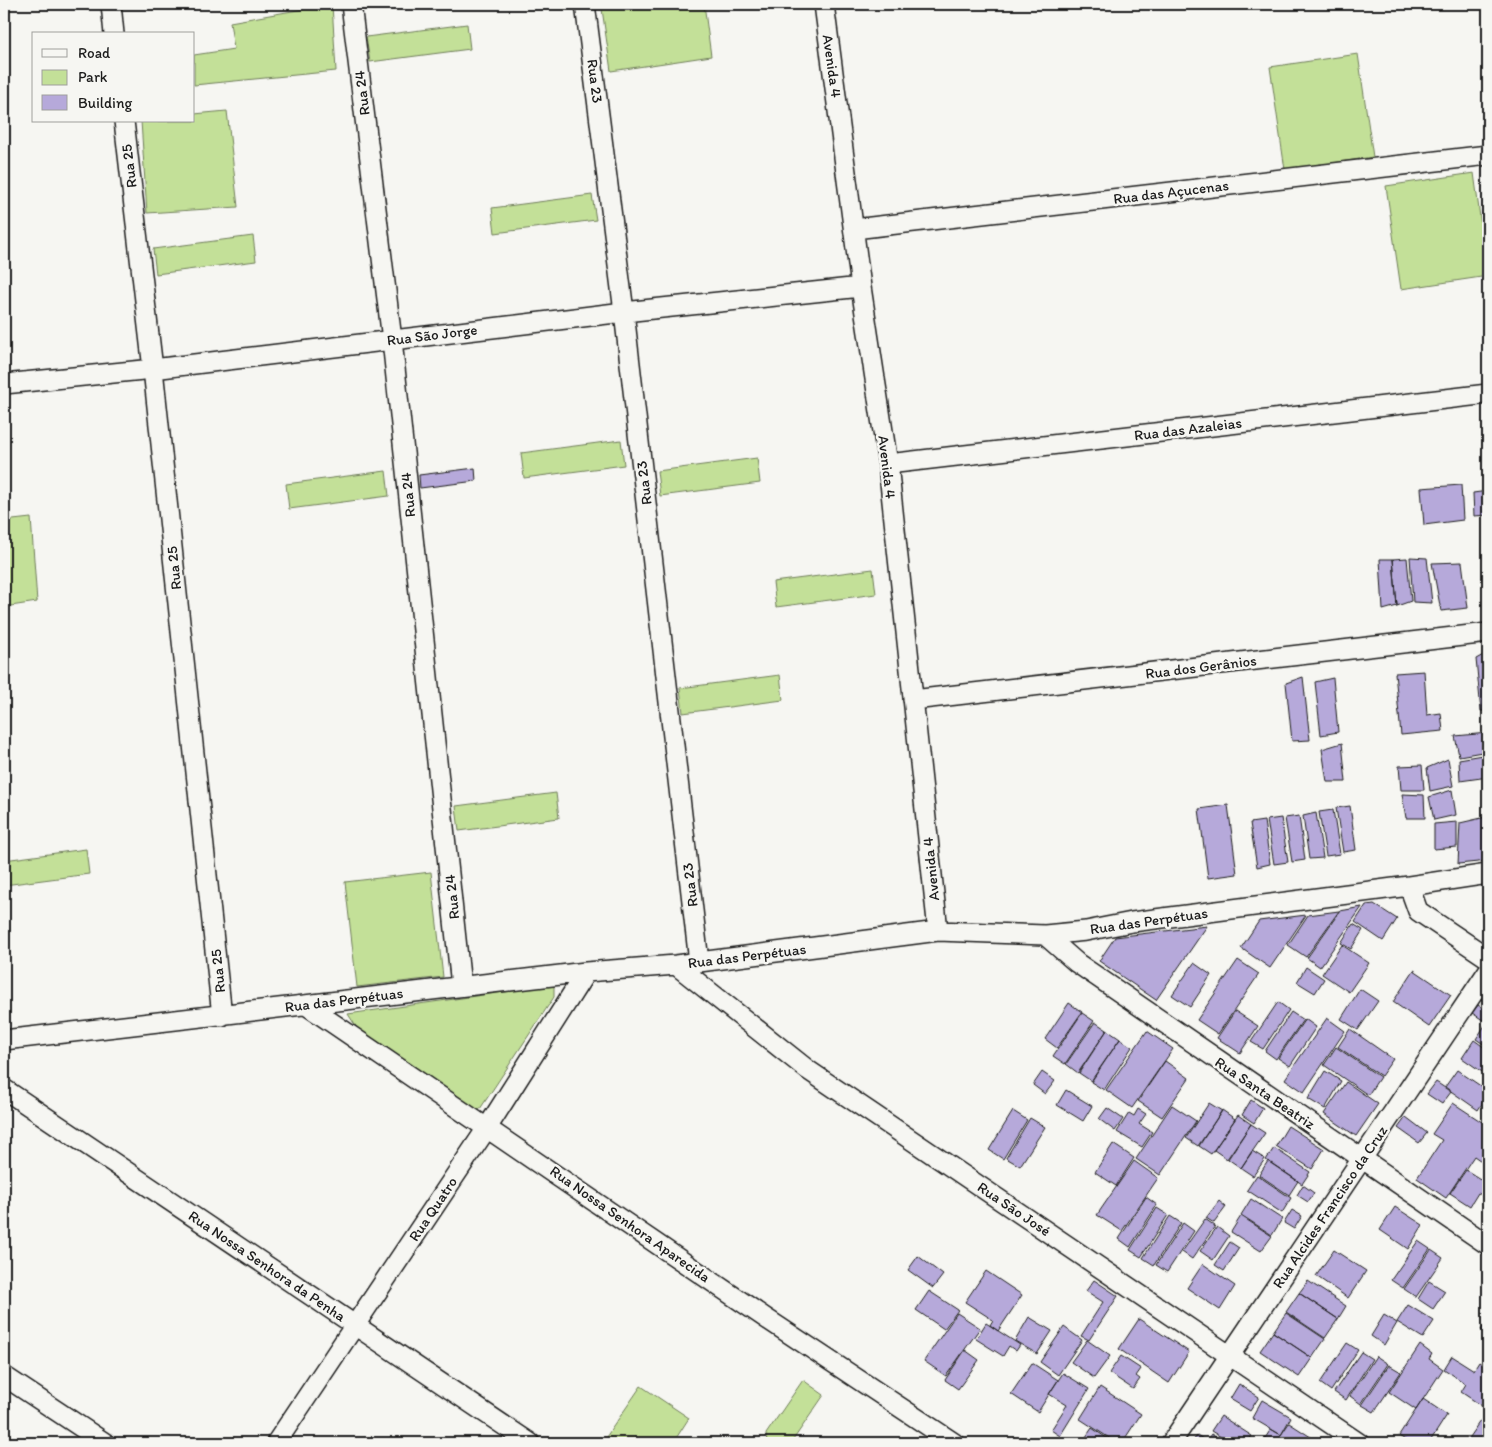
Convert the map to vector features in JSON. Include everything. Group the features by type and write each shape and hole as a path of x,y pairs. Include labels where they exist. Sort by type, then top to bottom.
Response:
{"street":[{"path":"110,4 114,32"},
{"name":"Rua 24","path":"351,4 392,340 461,986"},
{"name":"Rua 23","path":"585,4 624,312 699,962"},
{"name":"Avenida 4","path":"824,4 861,287 888,464 938,931"},
{"name":"Rua 25","path":"124,122 153,369 222,1016"},
{"name":"Rua das Açucenas","path":"854,229 1488,155"},
{"name":"Rua São Jorge","path":"4,384 153,369 624,312 861,287"},
{"name":"Rua das Azaleias","path":"888,464 1488,394"},
{"name":"Rua dos Gerânios","path":"913,700 1488,633"},
{"name":"Rua das Perpétuas","path":"4,1040 586,972 676,965 938,931 1045,935 1086,931 1132,922 1488,874"},
{"path":"1409,886 1418,911 1488,958"},
{"name":"Rua Santa Beatriz","path":"1045,935 1077,963 1488,1245"},
{"name":"Rua São José","path":"676,965 808,1070 1359,1443"},
{"name":"Rua Alcides Francisco da Cruz","path":"1171,1443 1488,971"},
{"name":"Rua Quatro","path":"276,1443 487,1128 586,972"},
{"name":"Rua Nossa Senhora Aparecida","path":"306,1005 540,1162 764,1317 954,1443"},
{"name":"Rua Nossa Senhora da Penha","path":"4,1089 530,1443"},
{"path":"4,1376 105,1443"}],"green space":[{"path":"332,4 336,71 195,85 195,55 234,49 230,22"},
{"path":"637,4 704,4 711,56 611,71 602,9"},
{"path":"467,24 470,49 370,62 366,37"},
{"path":"1358,54 1373,157 1285,170 1270,67"},
{"path":"227,111 238,207 147,213 141,122 195,122 195,114"},
{"path":"1474,173 1488,276 1401,289 1386,186"},
{"path":"592,195 596,220 495,233 492,208"},
{"path":"253,236 256,261 156,274 153,249"},
{"path":"621,440 624,465 524,478 521,453"},
{"path":"757,458 760,483 660,496 657,471"},
{"path":"386,471 389,496 289,509 286,484"},
{"path":"31,518 37,602 4,607 4,521"},
{"path":"873,569 876,594 776,607 773,582"},
{"path":"780,675 783,700 683,713 680,688"},
{"path":"556,793 559,818 459,831 456,806"},
{"path":"86,849 89,874 4,885 4,860"},
{"path":"431,872 443,977 357,987 345,882"},
{"path":"554,985 554,997 476,1115 357,1028 348,1014"},
{"path":"803,1380 824,1395 791,1443 767,1443 766,1434"},
{"path":"641,1386 689,1418 673,1443 602,1443"}],"building":[{"path":"475,468 476,481 420,488 419,475"},
{"path":"1461,485 1463,520 1424,525 1421,488"},
{"path":"1488,491 1488,515 1474,516 1473,493"},
{"path":"1410,557 1427,558 1432,603 1413,602"},
{"path":"1407,558 1411,601 1397,606 1393,559"},
{"path":"1380,559 1393,559 1397,606 1383,610"},
{"path":"1462,562 1468,608 1441,611 1432,563"},
{"path":"1487,653 1488,711 1481,711 1476,659"},
{"path":"1424,671 1427,715 1441,713 1443,731 1401,735 1395,673"},
{"path":"1303,677 1310,740 1292,741 1286,683"},
{"path":"1333,678 1338,732 1321,735 1315,682"},
{"path":"1488,733 1488,751 1459,756 1455,736"},
{"path":"1342,743 1346,782 1327,782 1322,749"},
{"path":"1488,754 1488,777 1460,781 1459,759"},
{"path":"1448,759 1453,786 1430,791 1427,768"},
{"path":"1422,765 1424,790 1401,790 1399,766"},
{"path":"1452,790 1456,815 1434,820 1429,797"},
{"path":"1402,794 1424,795 1425,818 1406,818"},
{"path":"1228,805 1237,874 1208,878 1199,809"},
{"path":"1350,806 1356,850 1343,852 1336,808"},
{"path":"1333,810 1340,854 1326,856 1319,812"},
{"path":"1316,813 1323,858 1309,859 1303,816"},
{"path":"1299,816 1305,860 1292,862 1285,818"},
{"path":"1486,817 1488,861 1458,864 1460,823"},
{"path":"1281,818 1288,862 1274,864 1267,820"},
{"path":"1264,821 1270,864 1257,867 1250,823"},
{"path":"1457,822 1457,847 1434,849 1434,824"},
{"path":"1374,904 1397,919 1383,941 1355,922 1366,905"},
{"path":"1362,907 1320,967 1307,958 1340,911"},
{"path":"1339,911 1306,957 1288,945 1308,915"},
{"path":"1306,915 1270,968 1241,948 1259,921"},
{"path":"1353,924 1363,930 1351,949 1341,943"},
{"path":"1207,926 1156,1000 1099,961 1115,937"},
{"path":"1342,945 1369,963 1349,992 1322,974"},
{"path":"1238,960 1259,974 1218,1034 1197,1020"},
{"path":"1194,963 1211,975 1190,1007 1172,995"},
{"path":"1306,967 1324,979 1315,993 1297,982"},
{"path":"1414,970 1451,995 1429,1027 1393,1002"},
{"path":"1360,989 1378,1001 1358,1030 1341,1019"},
{"path":"1278,1002 1289,1010 1263,1049 1251,1042"},
{"path":"1069,1003 1082,1012 1057,1048 1045,1039"},
{"path":"1478,1005 1487,1011 1488,1009 1488,1019 1486,1022 1472,1013"},
{"path":"1235,1011 1258,1026 1240,1053 1217,1038"},
{"path":"1291,1012 1303,1020 1276,1059 1265,1051"},
{"path":"1082,1013 1094,1021 1065,1064 1053,1056"},
{"path":"1327,1018 1345,1031 1304,1092 1285,1079"},
{"path":"1305,1019 1316,1027 1290,1066 1278,1058"},
{"path":"1488,1021 1488,1047 1476,1039"},
{"path":"1095,1022 1107,1030 1078,1073 1066,1064"},
{"path":"1350,1029 1393,1059 1381,1076 1338,1047"},
{"path":"1107,1030 1120,1039 1091,1081 1079,1073"},
{"path":"1147,1031 1173,1049 1132,1108 1106,1090"},
{"path":"1120,1039 1132,1047 1104,1090 1091,1082"},
{"path":"1474,1040 1488,1050 1488,1076 1462,1058"},
{"path":"1336,1047 1380,1077 1368,1095 1324,1065"},
{"path":"1165,1061 1189,1078 1162,1117 1138,1101"},
{"path":"1457,1070 1488,1091 1478,1110 1445,1087"},
{"path":"1325,1071 1341,1081 1325,1109 1308,1099"},
{"path":"1042,1072 1055,1081 1045,1094 1033,1085"},
{"path":"1346,1082 1378,1104 1356,1136 1324,1114"},
{"path":"1436,1082 1451,1092 1442,1104 1427,1094"},
{"path":"1066,1090 1092,1106 1083,1121 1057,1105"},
{"path":"1251,1100 1263,1108 1254,1123 1242,1115"},
{"path":"1209,1103 1222,1111 1198,1146 1186,1138"},
{"path":"1453,1103 1488,1126 1488,1156 1484,1163 1474,1156 1446,1198 1417,1178 1442,1140 1432,1134"},
{"path":"1172,1105 1196,1121 1160,1175 1136,1159"},
{"path":"1107,1108 1123,1119 1115,1131 1099,1119"},
{"path":"1138,1109 1146,1114 1139,1124 1152,1132 1142,1147 1117,1132 1129,1113 1134,1116"},
{"path":"1222,1110 1235,1119 1211,1154 1199,1146"},
{"path":"1013,1111 1027,1120 1003,1159 989,1150"},
{"path":"1238,1115 1251,1124 1227,1159 1214,1150"},
{"path":"1406,1117 1427,1133 1419,1143 1398,1128"},
{"path":"1030,1118 1045,1127 1020,1166 1006,1158"},
{"path":"1251,1124 1265,1133 1241,1168 1228,1159"},
{"path":"1288,1126 1324,1149 1312,1169 1276,1146"},
{"path":"1113,1144 1134,1158 1116,1186 1095,1172"},
{"path":"1274,1148 1310,1172 1302,1184 1266,1160"},
{"path":"1252,1151 1265,1159 1253,1176 1241,1168"},
{"path":"1134,1161 1158,1178 1122,1231 1097,1215"},
{"path":"1268,1161 1298,1181 1289,1195 1259,1175"},
{"path":"1466,1170 1488,1184 1488,1191 1485,1197 1478,1193 1470,1206 1450,1193"},
{"path":"1257,1175 1291,1198 1282,1213 1247,1190"},
{"path":"1303,1185 1314,1193 1308,1202 1297,1195"},
{"path":"1146,1197 1157,1205 1130,1247 1119,1239"},
{"path":"1251,1199 1282,1219 1272,1235 1241,1215"},
{"path":"1219,1201 1226,1207 1214,1223 1206,1218"},
{"path":"1395,1207 1423,1225 1408,1249 1380,1230"},
{"path":"1157,1208 1168,1215 1141,1257 1130,1250"},
{"path":"1292,1210 1302,1216 1294,1229 1284,1223"},
{"path":"1170,1216 1181,1223 1154,1265 1143,1258"},
{"path":"1241,1216 1272,1236 1261,1251 1231,1232"},
{"path":"1205,1219 1215,1226 1192,1259 1182,1252"},
{"path":"1183,1223 1194,1231 1167,1272 1156,1265"},
{"path":"1217,1227 1229,1236 1213,1260 1200,1251"},
{"path":"1418,1241 1430,1249 1403,1288 1391,1280"},
{"path":"1230,1242 1239,1248 1224,1271 1215,1265"},
{"path":"1334,1250 1366,1271 1348,1298 1316,1276"},
{"path":"1431,1250 1443,1258 1416,1297 1404,1289"},
{"path":"918,1256 943,1275 933,1288 908,1270"},
{"path":"1203,1264 1235,1286 1220,1310 1187,1288"},
{"path":"986,1271 1022,1295 998,1331 990,1325 993,1320 965,1302"},
{"path":"1094,1280 1118,1296 1089,1340 1081,1336 1103,1302 1086,1291"},
{"path":"1308,1281 1346,1306 1338,1319 1299,1293"},
{"path":"1429,1281 1445,1291 1433,1309 1418,1299"},
{"path":"929,1291 958,1310 944,1329 916,1310"},
{"path":"1299,1293 1338,1319 1325,1338 1286,1312"},
{"path":"1408,1305 1434,1321 1423,1338 1397,1322"},
{"path":"957,1313 980,1328 946,1376 924,1361"},
{"path":"1286,1313 1325,1339 1312,1358 1273,1332"},
{"path":"1384,1315 1397,1323 1384,1345 1371,1336"},
{"path":"1029,1317 1052,1331 1037,1354 1015,1341"},
{"path":"1139,1319 1189,1352 1169,1383 1119,1349"},
{"path":"1488,1320 1488,1335 1481,1330"},
{"path":"986,1323 1020,1345 1016,1351 1009,1346 1003,1356 976,1339"},
{"path":"1064,1327 1082,1340 1058,1375 1040,1362"},
{"path":"1273,1332 1312,1358 1299,1377 1260,1351"},
{"path":"1087,1340 1110,1356 1094,1378 1071,1362"},
{"path":"1347,1343 1358,1350 1331,1391 1320,1383"},
{"path":"1420,1345 1432,1354 1429,1359 1443,1369 1416,1410 1389,1392"},
{"path":"965,1350 979,1360 958,1389 945,1380"},
{"path":"1361,1352 1372,1359 1346,1400 1334,1392"},
{"path":"1121,1356 1141,1369 1136,1376 1140,1379 1133,1389 1109,1373"},
{"path":"1376,1356 1388,1364 1361,1404 1350,1396"},
{"path":"1452,1356 1474,1370 1479,1362 1488,1368 1488,1410 1461,1392 1466,1384 1444,1369"},
{"path":"1032,1363 1058,1380 1038,1412 1011,1394"},
{"path":"1389,1365 1401,1372 1374,1412 1362,1405"},
{"path":"1063,1373 1089,1389 1060,1436 1051,1430 1067,1405 1049,1394"},
{"path":"1239,1384 1259,1397 1250,1411 1230,1399"},
{"path":"1100,1387 1141,1414 1122,1443 1117,1443 1080,1419"},
{"path":"1423,1399 1447,1415 1429,1443 1410,1443 1399,1436"},
{"path":"1262,1400 1291,1417 1281,1435 1252,1418"},
{"path":"1221,1416 1252,1436 1246,1443 1231,1443 1211,1431"},
{"path":"1480,1421 1488,1426 1488,1436 1484,1443 1465,1443"},
{"path":"1289,1423 1317,1441 1316,1443 1262,1443 1271,1429 1281,1435"},
{"path":"1092,1428 1114,1443 1089,1443 1084,1440"},
{"path":"1211,1434 1225,1443 1192,1443 1197,1435 1206,1441"}]}
